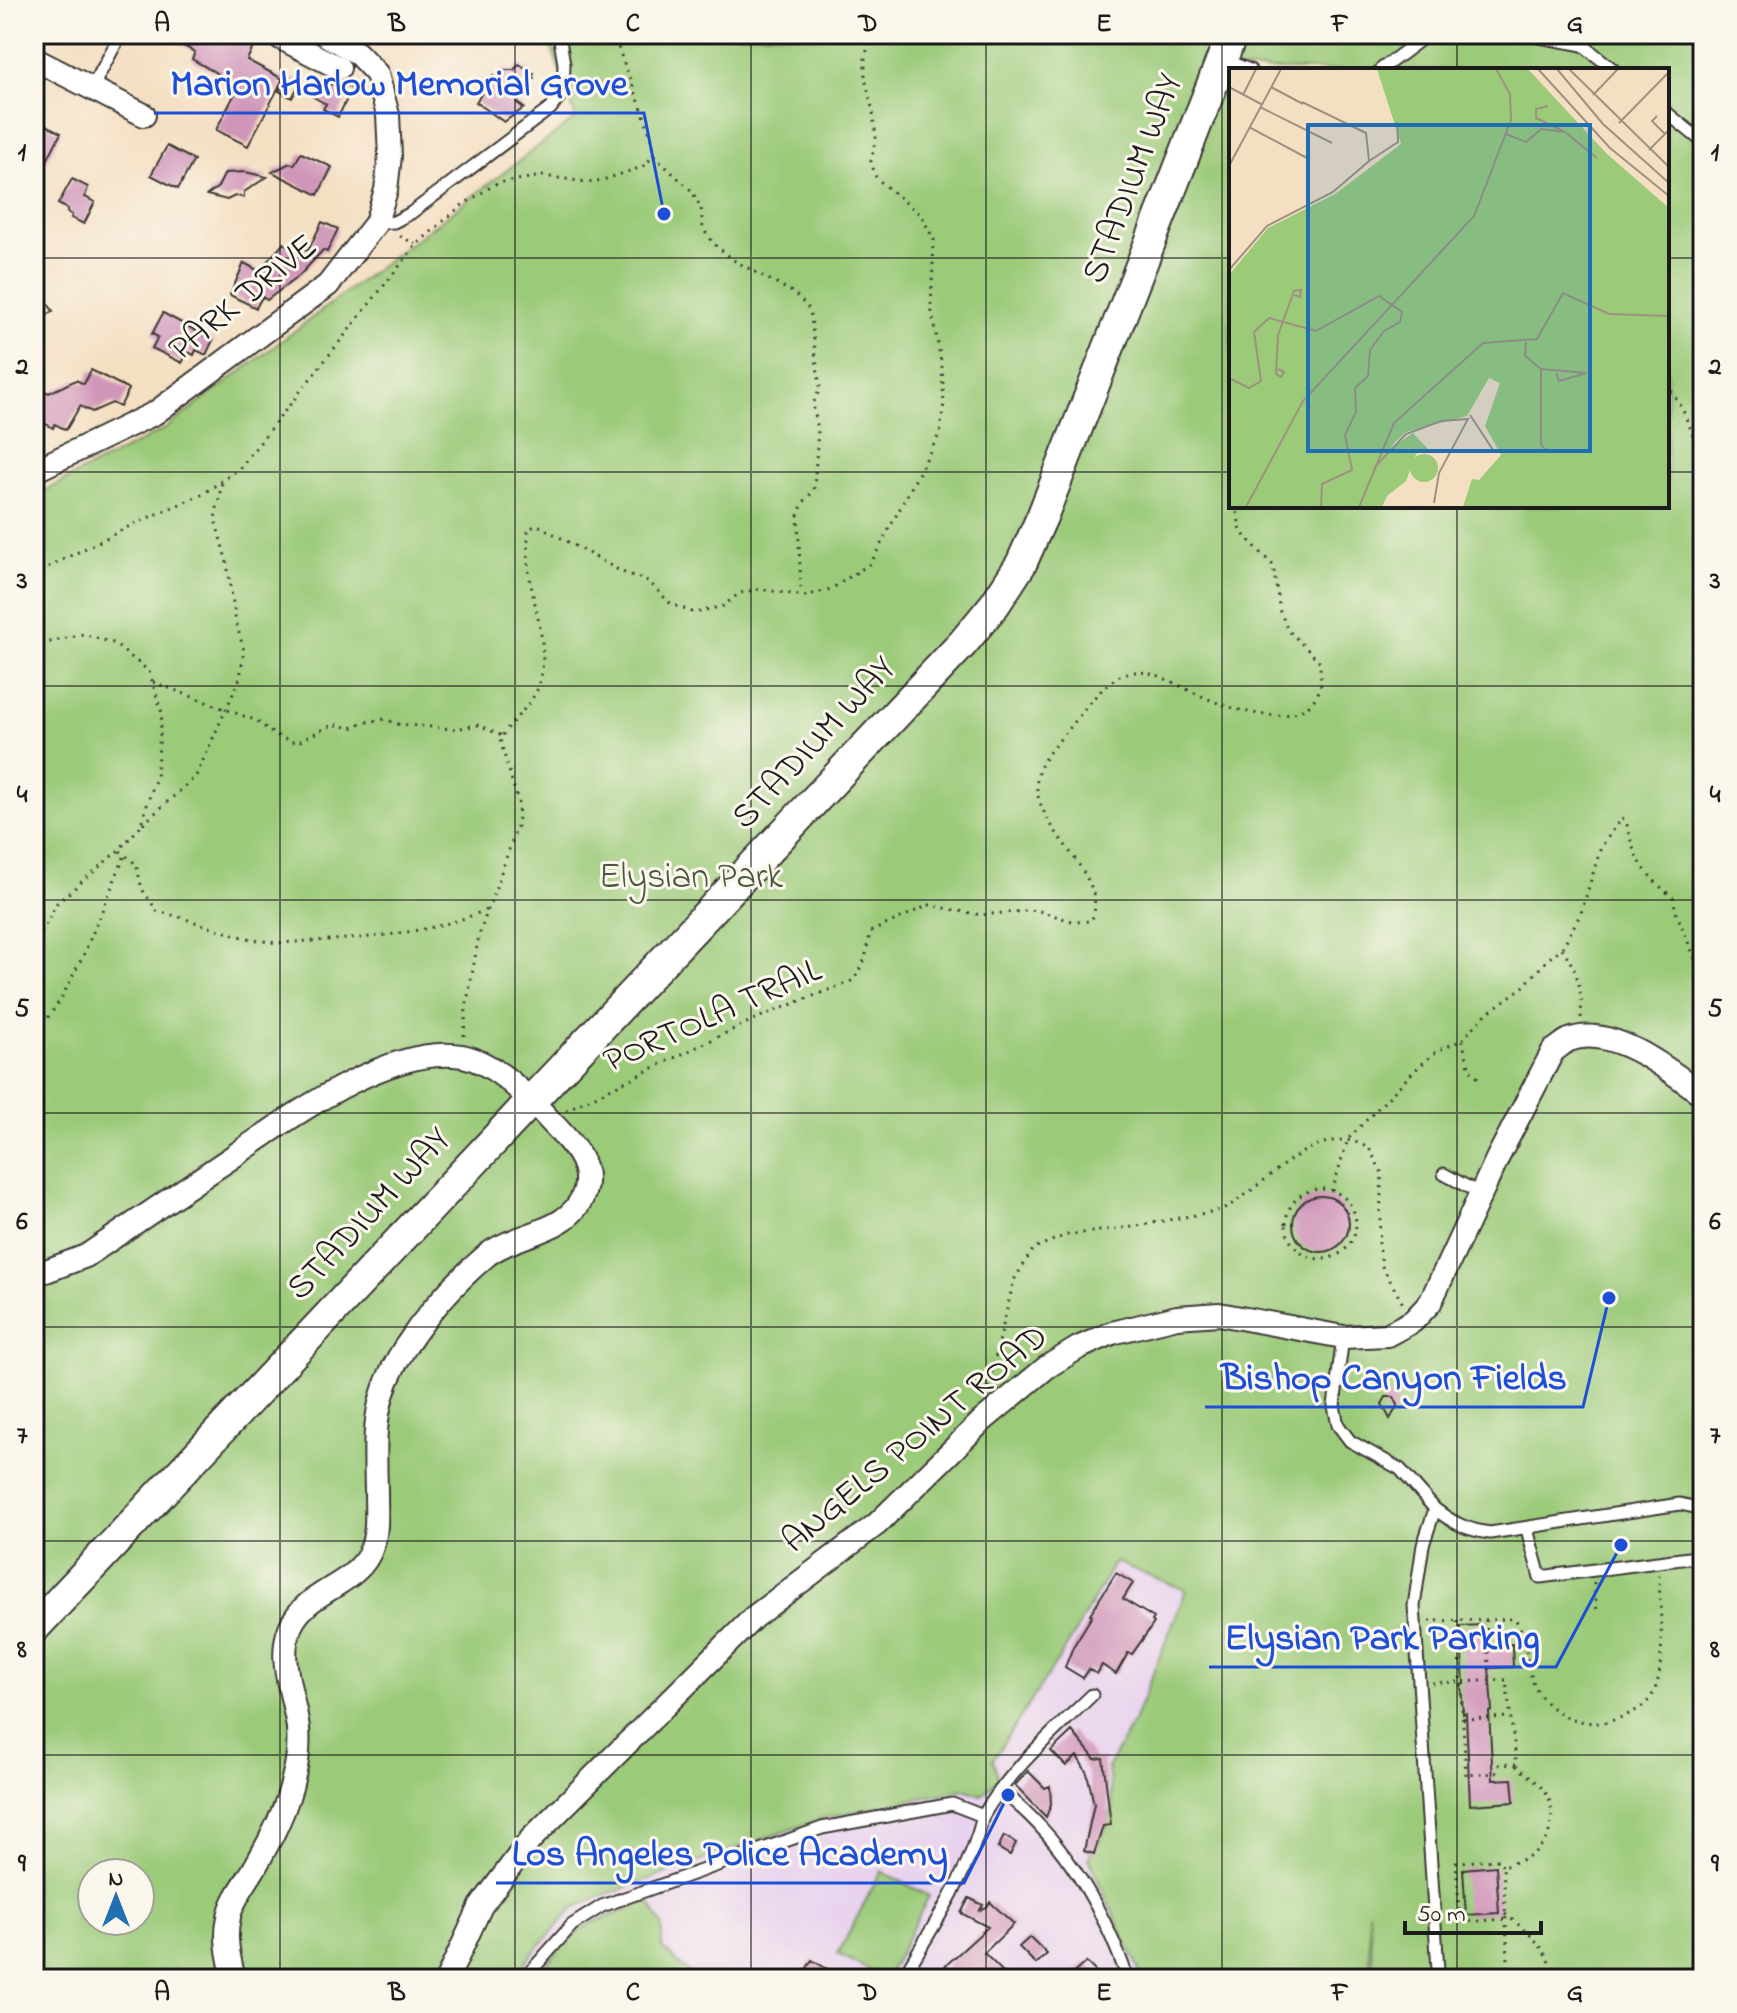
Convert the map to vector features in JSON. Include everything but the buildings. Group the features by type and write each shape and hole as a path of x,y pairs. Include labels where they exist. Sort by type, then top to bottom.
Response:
{"main road":[{"name":"STADIUM WAY","path":"34,1628 539,1110 995,604 1021,564 1042,517 1227,46"}],"street":[{"path":"273,34 339,68"},
{"name":"PARK DRIVE","path":"34,471 155,413 328,285 376,223 386,190 390,156 388,115 377,74 357,53 324,34"},
{"path":"34,59 144,115"},
{"path":"1413,1321 1430,1303 1553,1051 1568,1040 1580,1038 1601,1037 1618,1041 1654,1061 1703,1095"},
{"path":"34,1272 46,1271 86,1256 335,1090 384,1068 434,1054 463,1056 483,1062 539,1110 585,1164 584,1193 569,1217 493,1251 468,1271 404,1349 382,1389 376,1414 376,1530 372,1550 348,1578 316,1597 290,1626 285,1648 285,1669 298,1732 295,1773 276,1831 229,1912 226,1935 234,1979"},
{"name":"ANGELS POINT ROAD","path":"447,1979 481,1906 531,1839 754,1617 877,1524 982,1421 1047,1367 1078,1348 1112,1333 1164,1320 1219,1314 1343,1337 1387,1335 1413,1321"}],"lane":[{"path":"92,88 121,34"},
{"path":"376,223 394,222 411,213 551,108 563,92 564,64 559,34"},
{"path":"1383,68 1428,34"},
{"path":"1523,34 1583,45"},
{"path":"1571,34 1612,68"},
{"path":"1227,46 1248,68"},
{"path":"1669,115 1703,142"},
{"path":"1444,1174 1481,1194"},
{"path":"1343,1337 1334,1406 1338,1425 1350,1441 1400,1469 1435,1509 1453,1524 1490,1533 1680,1504 1703,1509"},
{"path":"1435,1509 1423,1545 1414,1606 1441,1979"},
{"path":"1527,1529 1540,1577 1659,1563 1703,1553"},
{"path":"902,1979 962,1875 977,1841 983,1816 1000,1790 1053,1731 1092,1695"},
{"path":"1000,1790 1028,1811 1059,1846 1103,1919 1128,1979"},
{"path":"524,1979 572,1925 602,1906 807,1833 952,1804 983,1816"}],"path":[{"path":"614,34 652,142 654,156 692,191 701,208 703,229 714,244 735,261 794,293 810,310 820,389 813,404 818,430 814,490 803,503 798,516 801,595"},
{"path":"463,1056 473,965 488,909 517,827 519,805 500,740 506,727 536,692 540,673 543,647 530,578 528,529 538,525 622,572 648,581 671,604 695,613 723,606 740,593 759,589 801,595 831,589 871,563 940,433 944,403 942,367 931,307 934,240 921,215 876,178 871,161 876,138 865,78 865,57 869,44 880,34"},
{"path":"34,574 136,523 201,495 239,469 416,245 461,206 497,183 543,176 594,183 642,167 654,156"},
{"path":"1669,387 1682,408 1695,440 1695,477 1703,509"},
{"path":"34,947 57,903 119,850 196,776 228,710 240,678 244,650 215,519 222,482"},
{"name":"PORTOLA TRAIL","path":"539,1110 854,980 865,959 870,932 929,905 981,915 1036,910 1075,922 1091,921 1096,912 1095,900 1074,854 1047,820 1038,797 1037,776 1043,762 1085,708 1118,677 1134,671 1164,678 1202,697 1243,710 1286,717 1307,709 1321,689 1319,661 1289,631 1280,612 1273,565 1241,532 1236,508"},
{"path":"34,646 83,634 113,643 149,671 162,713 156,777 140,827"},
{"path":"153,682 257,721 291,742 300,741 327,727 337,725 351,728 385,719 398,724 453,729 479,725 502,736"},
{"path":"1332,1191 1348,1139 1425,1061 1437,1051 1462,1040 1487,1013 1523,987 1562,948 1581,913 1601,847 1622,818 1628,824 1630,840 1638,859 1659,887 1673,897 1703,979"},
{"path":"119,850 136,864 142,889 157,911 197,921 228,934 272,943 343,939 441,926 488,909"},
{"path":"34,1037 61,999 84,954 125,855"},
{"path":"1562,948 1576,968 1583,995 1580,1038"},
{"path":"1703,1032 1696,1040 1703,1055"},
{"path":"1462,1040 1470,1070 1478,1078"},
{"path":"982,1421 1014,1280 1034,1248 1066,1235 1132,1227 1221,1210 1317,1144 1348,1139 1369,1148 1382,1173 1379,1244 1382,1266 1413,1321"},
{"path":"1309,1191 1332,1191 1350,1204 1354,1215 1353,1237 1338,1254 1316,1259 1305,1256 1289,1240 1286,1217 1298,1197 1309,1191"},
{"path":"1415,1621 1515,1619 1522,1629 1532,1683 1555,1712 1590,1723 1609,1723 1640,1709 1653,1695 1660,1662 1659,1563"},
{"path":"1593,1572 1597,1611"},
{"path":"1486,1620 1490,1680"},
{"path":"1457,1621 1466,1775 1496,1773 1499,1765 1517,1764"},
{"path":"1419,1683 1506,1680 1517,1767 1535,1779 1549,1798 1553,1810 1549,1834 1532,1854 1503,1866"},
{"path":"1463,1719 1511,1717"},
{"path":"1509,1979 1505,1917 1503,1866 1499,1860 1456,1862 1460,1922 1505,1917 1539,1942 1551,1965 1553,1979"},
{"path":"1691,1979 1703,1974"}],"shaded area":[{"path":"1341,1456 1374,1979 518,1979 537,1936 771,1653"}],"green space":[{"name":"Elysian Park","path":"547,34 1703,34 1703,1979 1374,1979 1369,1911 1370,1979 1143,1979 1088,1858 1101,1840 1113,1808 1108,1767 1135,1719 1186,1590 1115,1562 1069,1643 993,1759 998,1779 982,1795 964,1789 823,1818 604,1895 573,1908 526,1961 518,1979 34,1979 34,496 165,429 576,118"},
{"path":"881,1871 929,1896 886,1979 838,1954"},
{"path":"649,1901 662,1925 662,1948 688,1972 703,1979 534,1979 566,1942 591,1923"}],"place":[{"name":"Marion Harlow Memorial Grove","path":"664,214"},
{"name":"Bishop Canyon Fields","path":"1609,1298"},
{"name":"Elysian Park Parking","path":"1621,1545"},
{"name":"Los Angeles Police Academy","path":"1008,1795"}]}
